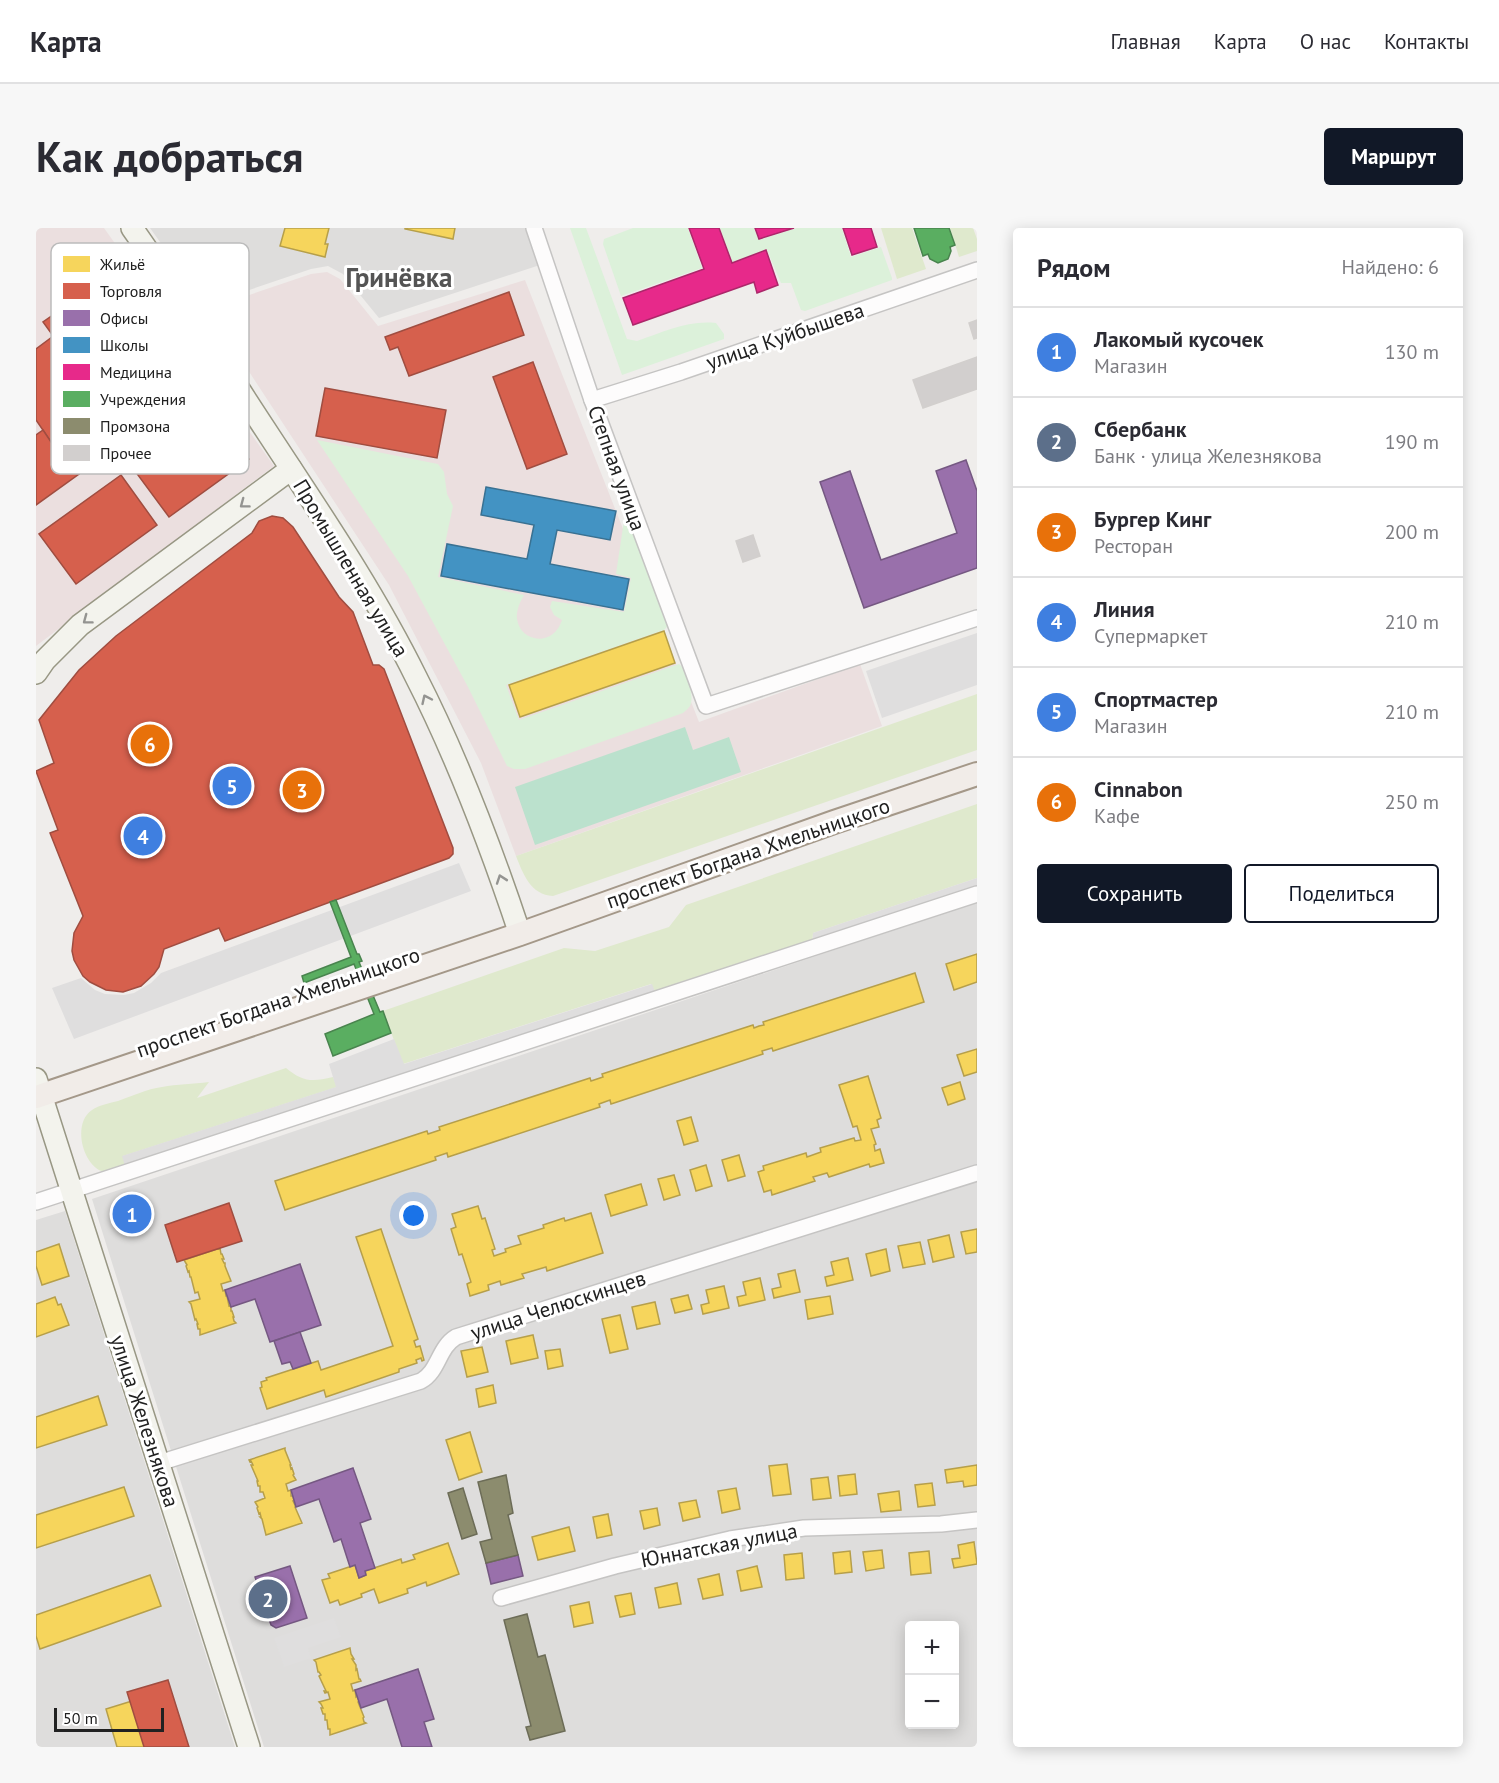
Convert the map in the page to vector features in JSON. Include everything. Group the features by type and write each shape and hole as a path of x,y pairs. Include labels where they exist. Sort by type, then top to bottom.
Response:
{"main road":[{"name":"проспект Богдана Хмельницкого","path":"38,1090 520,934 834,822 977,774"}],"street":[{"name":"Промышленная улица","path":"132,228 142,243"},
{"name":"Степная улица","path":"534,228 592,400 706,706 977,618"},
{"name":"улица Куйбышева","path":"592,400 681,372 977,270"},
{"name":"Промышленная улица","path":"249,405 377,603 417,678 454,760 496,865 520,934"},
{"path":"36,673 45,660 80,625 291,469"},
{"path":"36,1202 977,894"},
{"name":"улица Железнякова","path":"38,1090 249,1747"},
{"name":"улица Челюскинцев","path":"159,1463 421,1381 434,1371 444,1347 456,1337 977,1173"},
{"name":"Юннатская улица","path":"501,1598 615,1566 730,1539 804,1528 941,1524 977,1520"}],"shaded area":[{"path":"36,228 104,228 115,243 51,243 51,474 249,474 249,431 274,466 36,646"},
{"path":"150,228 541,228 552,261 379,318 343,274 328,266 311,269 249,290 249,243 161,243"},
{"path":"327,272 340,279 378,326 525,280 699,722 860,664 882,726 516,856 481,763 389,585 249,372 249,295 311,274"},
{"path":"977,633 977,685 882,718 866,671"},
{"path":"459,863 471,891 74,1039 52,988 81,978 95,990 105,994 134,993 151,983 161,973"},
{"path":"977,878 977,894 812,949 813,933"},
{"path":"977,902 977,1747 264,1747 92,1199"},
{"path":"652,984 658,999 127,1173 122,1156 336,1087 329,1064 394,1039 404,1064"},
{"path":"65,1211 235,1747 36,1747 36,1220"},
{"path":"334,1618 341,1637 308,1648 311,1658 284,1667 274,1638"}],"green space":[{"path":"570,228 586,228 627,339 637,341 695,323 716,323 724,334 724,339 622,375"},
{"path":"633,228 688,228 702,268 621,296 603,244 604,239"},
{"path":"720,228 754,228 759,240 797,228 842,228 851,257 881,247 892,280 805,311 801,310 791,283 781,283 767,250 732,262"},
{"path":"881,228 912,228 926,269 897,279"},
{"path":"950,228 973,228 977,239 977,251 959,257"},
{"path":"317,440 438,464 444,472 447,494 453,506 438,577 524,595 517,613 519,627 530,637 537,639 552,635 562,620 554,615 550,607 552,601 624,612 631,578 616,574 626,507 669,625 664,630 506,685 519,720 679,664 689,684 692,696 690,706 683,713 525,769 514,769 507,766 468,687 408,576"},
{"path":"977,694 977,750 553,896 545,895 533,888 516,856"},
{"path":"685,727 693,750 729,737 741,772 535,845 515,787"},
{"path":"977,804 977,878 813,933 812,946 656,996 651,984 403,1064 383,1011 564,948 595,951 669,927 686,905"},
{"path":"286,1068 308,1080 333,1077 337,1087 123,1156 126,1170 106,1173 96,1168 85,1153 82,1144 82,1124 86,1116 98,1107 156,1088 209,1082 197,1098"}],"building: Жильё":[{"path":"285,228 329,228 325,257 280,246"},
{"path":"405,228 455,228 453,239"},
{"path":"664,631 675,663 520,717 509,685"},
{"path":"977,954 977,982 954,990 946,964"},
{"path":"915,973 924,1002 773,1051 772,1048 762,1051 763,1054 611,1104 610,1100 599,1104 600,1107 448,1157 447,1153 435,1157 436,1160 285,1210 275,1181 427,1131 428,1134 440,1130 439,1127 590,1078 591,1081 603,1077 602,1074 753,1025 754,1028 764,1025 763,1022"},
{"path":"977,1049 977,1072 964,1076 957,1055"},
{"path":"868,1076 881,1118 877,1120 879,1127 871,1129 876,1144 874,1145 875,1151 880,1149 884,1163 870,1167 869,1164 829,1177 827,1173 813,1177 815,1181 772,1195 771,1190 764,1192 758,1172 764,1170 763,1166 806,1153 807,1157 821,1152 820,1148 854,1138 855,1141 861,1140 857,1126 853,1127 839,1085"},
{"path":"960,1082 965,1099 948,1105 942,1088"},
{"path":"691,1117 698,1141 684,1145 677,1121"},
{"path":"739,1155 745,1176 728,1181 722,1160"},
{"path":"706,1165 712,1186 696,1191 690,1170"},
{"path":"674,1175 680,1195 664,1200 658,1179"},
{"path":"641,1184 647,1205 611,1216 605,1195"},
{"path":"478,1206 482,1219 485,1218 495,1249 492,1250 494,1256 506,1252 505,1249 521,1244 518,1236 544,1228 543,1225 564,1218 565,1221 591,1213 603,1253 547,1271 546,1267 522,1274 524,1278 501,1285 500,1281 488,1285 489,1290 470,1296 467,1284 471,1282 451,1229 456,1227 452,1214"},
{"path":"381,1229 418,1339 414,1341 416,1347 420,1346 424,1360 422,1361 421,1358 416,1360 417,1363 399,1369 399,1372 326,1397 324,1390 267,1409 260,1388 262,1387 261,1382 267,1380 266,1378 318,1361 321,1370 393,1346 356,1237"},
{"path":"977,1229 977,1252 966,1254 961,1232"},
{"path":"949,1235 954,1257 933,1262 928,1240"},
{"path":"920,1242 925,1264 903,1268 898,1246"},
{"path":"59,1244 69,1276 42,1285 36,1266 36,1252"},
{"path":"220,1248 231,1281 221,1284 236,1323 200,1335 200,1329 198,1329 189,1302 200,1299 198,1292 195,1293 184,1260"},
{"path":"886,1249 890,1271 871,1276 866,1254"},
{"path":"848,1258 853,1280 827,1286 825,1277 834,1275 831,1262"},
{"path":"795,1270 800,1292 774,1298 772,1289 781,1287 778,1274"},
{"path":"760,1278 765,1300 739,1306 737,1297 746,1295 743,1282"},
{"path":"724,1286 729,1308 703,1314 701,1305 709,1303 706,1290"},
{"path":"688,1295 692,1309 675,1313 671,1299"},
{"path":"830,1296 833,1314 808,1319 805,1300"},
{"path":"55,1297 58,1305 61,1304 69,1325 36,1337 36,1304"},
{"path":"655,1302 660,1324 637,1329 632,1307"},
{"path":"620,1315 628,1349 610,1353 602,1319"},
{"path":"533,1335 538,1358 511,1364 506,1341"},
{"path":"482,1347 488,1372 467,1377 461,1351"},
{"path":"560,1349 563,1366 548,1369 545,1351"},
{"path":"493,1385 496,1403 479,1407 476,1389"},
{"path":"98,1396 107,1425 36,1448 36,1417"},
{"path":"470,1432 482,1472 459,1480 446,1440"},
{"path":"285,1448 296,1480 286,1484 288,1491 291,1490 291,1496 293,1496 302,1523 266,1535 255,1502 265,1498 263,1492 260,1492 260,1486 258,1486 251,1465 253,1465 249,1460"},
{"path":"787,1464 791,1494 773,1496 769,1466"},
{"path":"977,1465 977,1485 964,1487 963,1481 947,1483 945,1470"},
{"path":"855,1474 857,1494 840,1496 838,1476"},
{"path":"828,1477 831,1498 813,1500 811,1479"},
{"path":"932,1483 935,1505 918,1507 915,1485"},
{"path":"124,1487 134,1516 36,1548 36,1515"},
{"path":"736,1488 740,1509 722,1513 718,1491"},
{"path":"899,1491 901,1510 881,1512 878,1494"},
{"path":"696,1500 700,1517 683,1521 679,1503"},
{"path":"657,1508 660,1525 644,1529 640,1511"},
{"path":"608,1514 612,1535 597,1538 593,1517"},
{"path":"569,1527 575,1551 538,1560 532,1537"},
{"path":"974,1542 977,1564 954,1568 952,1559 960,1558 958,1545"},
{"path":"448,1543 459,1574 427,1586 426,1582 407,1589 408,1593 379,1603 374,1589 361,1594 362,1597 340,1605 338,1600 330,1603 322,1580 330,1578 328,1574 355,1565 359,1578 366,1575 365,1571 401,1559 402,1563 415,1559 413,1555"},
{"path":"882,1550 884,1568 866,1571 863,1552"},
{"path":"850,1551 852,1572 835,1574 833,1553"},
{"path":"929,1551 931,1573 911,1575 909,1553"},
{"path":"802,1553 804,1578 786,1580 784,1555"},
{"path":"757,1566 762,1587 741,1591 737,1571"},
{"path":"719,1574 723,1595 703,1599 698,1579"},
{"path":"150,1575 161,1606 40,1649 36,1636 36,1615"},
{"path":"677,1583 681,1604 659,1608 655,1588"},
{"path":"631,1593 635,1614 620,1617 615,1596"},
{"path":"589,1602 593,1623 574,1627 570,1606"},
{"path":"350,1648 361,1681 351,1684 366,1723 330,1735 325,1714 321,1708 323,1708 319,1702 330,1699 328,1692 324,1691 326,1691 319,1676 321,1675 314,1660"},
{"path":"132,1701 135,1711 141,1709 152,1747 117,1747 106,1709"}],"building: Торговля":[{"path":"509,292 524,335 409,376 398,347 390,350 385,337"},
{"path":"51,316 51,333 43,322"},
{"path":"51,338 51,442 36,420 36,349"},
{"path":"533,362 567,454 527,469 493,377"},
{"path":"325,388 446,410 437,458 316,436"},
{"path":"43,430 51,442 51,474 79,474 36,505 36,435"},
{"path":"137,474 228,474 169,517"},
{"path":"121,475 157,525 76,584 39,534"},
{"path":"272,516 283,518 293,527 339,597 353,612 373,665 379,665 384,669 453,848 453,854 449,858 225,941 219,928 164,949 159,967 141,986 123,992 106,990 83,976 74,960 72,951 74,933 83,916 50,833 58,830 36,771 54,763 39,720 79,670 116,636 252,533 259,521"},
{"path":"229,1203 242,1241 177,1262 165,1225"},
{"path":"138,1207 142,1218 126,1222 123,1211"},
{"path":"168,1680 189,1747 144,1747 127,1692"}],"building: Офисы":[{"path":"966,460 977,491 977,568 864,608 820,482 850,471 881,560 957,533 936,471"},
{"path":"300,1264 321,1325 270,1342 255,1299 231,1307 225,1290"},
{"path":"300,1332 311,1363 293,1369 290,1362 282,1364 274,1341"},
{"path":"353,1468 371,1519 360,1523 375,1568 365,1571 366,1575 359,1578 355,1565 350,1567 341,1539 334,1542 319,1499 296,1507 291,1490"},
{"path":"518,1555 523,1576 491,1584 486,1563"},
{"path":"290,1566 307,1618 276,1628 271,1625 255,1577"},
{"path":"418,1669 434,1719 424,1722 432,1747 402,1747 387,1699 361,1708 355,1690"}],"building: Школы":[{"path":"486,487 616,511 610,540 557,530 550,564 629,579 623,610 441,576 447,544 527,559 534,525 481,515"}],"building: Медицина":[{"path":"689,228 719,228 732,263 766,250 778,285 757,293 754,282 633,325 623,298 704,269"},
{"path":"755,228 794,228 759,239"},
{"path":"843,228 871,228 877,247 852,255"}],"building: Учреждения":[{"path":"914,228 949,228 955,245 950,247 948,259 938,263 930,259 928,254 923,256"},
{"path":"336,900 357,954 362,961 359,962 391,1033 333,1056 325,1034 374,1014 354,964 304,983 302,976 351,957 330,902"}],"building: Промзона":[{"path":"506,1475 513,1513 508,1515 518,1555 486,1563 480,1542 492,1539 478,1482"},
{"path":"463,1488 477,1534 462,1539 448,1493"},
{"path":"527,1614 538,1657 545,1655 565,1731 530,1740 526,1727 531,1726 504,1620"}],"building: Прочее":[{"path":"977,320 977,338 974,339 969,323"},
{"path":"977,357 977,389 923,408 913,380"},
{"path":"753,535 760,556 743,562 736,541"}],"place":[{"name":"Cinnabon","path":"150,744"},
{"name":"Спортмастер","path":"232,786"},
{"name":"Бургер Кинг","path":"302,790"},
{"name":"Линия","path":"143,836"},
{"name":"Лакомый кусочек","path":"132,1214"},
{"name":"Сбербанк","path":"268,1599"}],"district":[{"name":"Гринёвка","path":"399,277"}]}
